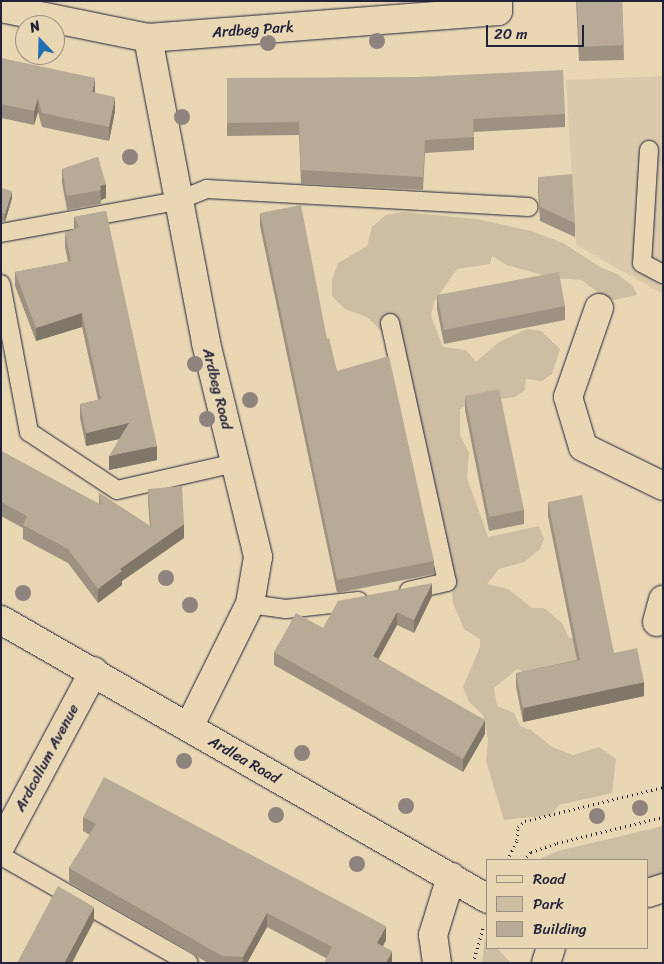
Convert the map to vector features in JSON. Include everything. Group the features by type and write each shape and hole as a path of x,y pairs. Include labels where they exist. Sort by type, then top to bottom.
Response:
{"street":[{"name":"Ardbeg Park","path":"1,8 148,38 498,11 498,1"},
{"name":"Ardbeg Road","path":"148,38 177,201 206,343 258,556 250,604 189,727"},
{"path":"599,308 568,397 583,447 663,486"},
{"name":"Ardlea Road","path":"1,620 94,671 487,898"},
{"name":"Ardcollum Avenue","path":"1,845 94,671"},
{"path":"436,963 434,935 452,877"},
{"path":"649,894 663,888"},
{"path":"649,894 663,898"},
{"path":"546,963 551,949"}],"lane":[{"path":"649,150 642,263 663,274"},
{"path":"1,233 177,201 208,189 528,207"},
{"path":"1,284 29,432 117,490 235,463"},
{"path":"390,323 447,582 391,595"},
{"path":"250,604 286,609 372,599"},
{"path":"1,856 189,963"}],"path":[{"path":"507,859 516,840 518,827 525,822 663,787"},
{"path":"524,859 531,852 557,843 663,817"},
{"path":"473,963 482,928"}],"shaded area":[{"path":"663,76 663,294 576,245 566,80"}],"green space":[{"path":"402,212 477,219 531,231 563,243 600,267 617,274 633,286 637,295 614,300 601,295 582,280 554,278 506,265 492,256 490,264 457,269 434,302 431,316 443,347 466,350 476,362 499,342 527,329 541,331 560,349 552,374 542,381 526,379 525,390 515,397 469,403 460,409 460,435 469,453 467,478 488,537 539,526 544,539 540,549 524,562 499,569 487,584 508,589 532,608 544,608 562,623 569,638 580,638 582,660 525,673 517,669 494,688 497,706 514,713 520,726 531,730 552,747 573,755 599,747 616,759 612,793 559,805 551,815 504,820 486,761 488,740 483,715 469,702 463,687 480,647 480,639 464,629 453,603 451,572 417,407 386,348 383,333 367,317 345,309 332,296 332,280 338,263 367,246 372,227 386,215"},
{"path":"663,826 663,874 658,876 649,877 649,859 539,859 558,851"},
{"path":"485,939 487,949 498,949 511,963 482,963"}],"building":[{"path":"577,1 622,1 624,45 579,47"},
{"path":"1,58 15,61 15,65 34,65 95,78 92,92 115,97 109,127 42,113 38,98 34,111 1,104"},
{"path":"563,70 565,114 473,119 474,137 425,140 423,177 301,170 299,122 227,123 227,78 419,77"},
{"path":"98,157 106,184 100,186 101,190 67,196 62,169"},
{"path":"572,174 575,223 540,207 538,177"},
{"path":"1,188 12,191 5,214 1,213"},
{"path":"301,205 327,339 329,338 337,371 389,356 434,561 337,580 260,213"},
{"path":"106,211 157,446 109,456 129,423 86,433 80,404 101,399 82,313 36,328 15,272 71,261 65,233 79,227 74,217"},
{"path":"559,272 565,306 444,330 437,295"},
{"path":"499,389 524,510 489,517 465,396"},
{"path":"1,451 101,505 99,493 151,527 148,489 182,486 184,524 120,569 122,571 98,589 68,549 23,525 27,516 1,502"},
{"path":"582,495 614,653 637,648 644,682 523,708 516,673 580,660 548,502"},
{"path":"432,583 414,620 397,612 373,656 485,720 463,759 274,652 296,613 323,628 338,601"},
{"path":"104,777 386,926 377,943 392,951 386,963 324,963 332,947 267,913 243,957 222,956 69,868 96,824 83,817"},
{"path":"58,886 94,907 64,963 17,963"}]}
